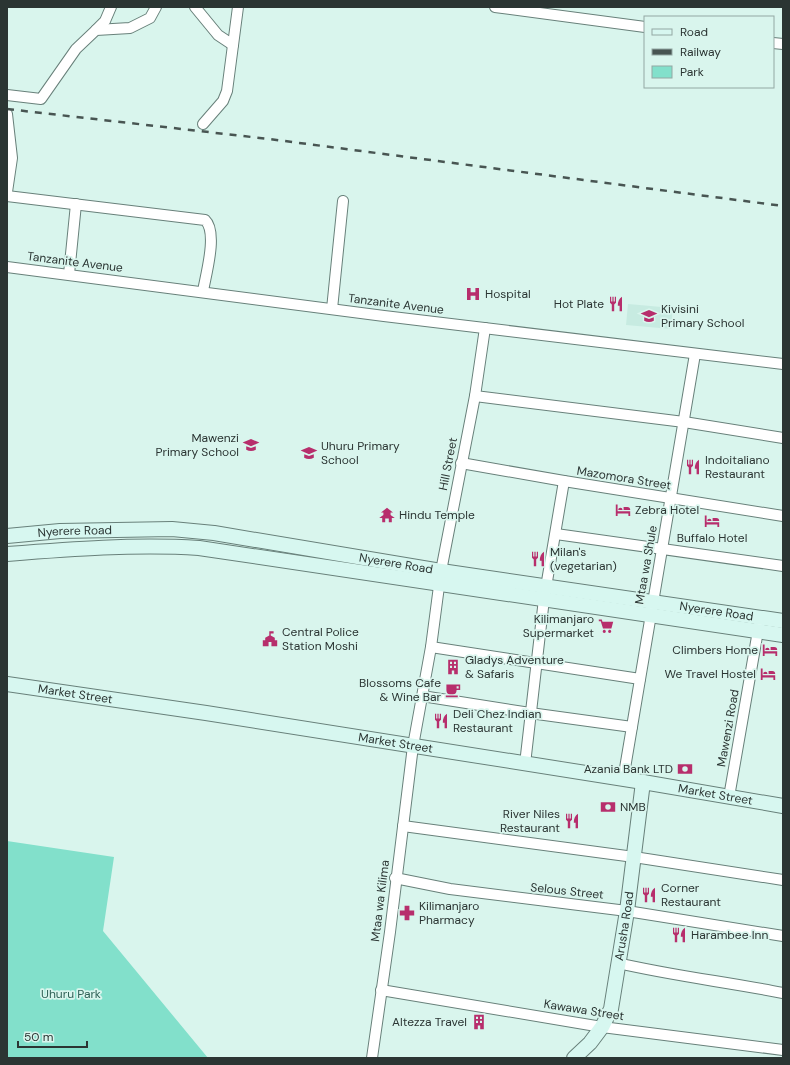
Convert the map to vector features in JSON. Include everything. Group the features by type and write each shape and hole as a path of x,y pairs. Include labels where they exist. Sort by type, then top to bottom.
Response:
{"main road":[{"name":"Nyerere Road","path":"7,536 60,531 172,529 214,533 440,578"},
{"name":"Nyerere Road","path":"7,554 152,546 199,548 440,578 545,593 653,601 759,624 783,635"},
{"name":"Nyerere Road","path":"545,593 651,616 759,624 783,621"},
{"name":"Market Street","path":"7,684 206,713 643,782 783,806"},
{"name":"Arusha Road","path":"574,1058 590,1043 602,1027 611,1009 627,911 643,782"}],"street":[{"path":"7,95 42,99 76,49 105,21 112,7"},
{"path":"96,30 130,28 150,18 156,7"},
{"path":"194,7 218,35 233,45"},
{"path":"203,124 223,101 228,91 238,7"},
{"path":"495,7 644,26"},
{"path":"7,114 9,158 7,192"},
{"path":"7,196 204,220 210,226 211,237 203,291"},
{"path":"332,310 343,201"},
{"path":"69,274 76,204"},
{"name":"Tanzanite Avenue","path":"7,266 203,291 332,310 783,364"},
{"name":"Hill Street","path":"413,746 440,578 461,462 475,396 485,328"},
{"name":"Mtaa wa Shule","path":"623,780 695,354"},
{"path":"475,396 684,422 783,438"},
{"name":"Mazomora Street","path":"461,462 564,481 783,516"},
{"path":"525,764 545,593 564,481"},
{"path":"556,534 783,566"},
{"name":"Mawenzi Road","path":"729,797 759,624"},
{"path":"430,647 640,679"},
{"path":"422,696 632,727"},
{"name":"Mtaa wa Kilima","path":"372,1058 413,746"},
{"path":"403,826 634,857 783,880"},
{"name":"Selous Street","path":"396,878 496,895 627,911 783,936"},
{"path":"618,963 692,979 743,985 783,993"},
{"name":"Kawawa Street","path":"381,990 602,1027 783,1050"}],"shaded area":[{"name":"Kivisini Primary School","path":"628,304 673,308 671,329 626,325"}],"green space":[{"name":"Uhuru Park","path":"7,841 114,857 103,931 208,1058 7,1058"}],"railway":[{"path":"7,109 269,139 783,206"}],"place":[{"name":"Hospital","path":"473,294"},
{"name":"Hot Plate","path":"616,304"},
{"name":"Kivisini Primary School","path":"649,316"},
{"name":"Mawenzi Primary School","path":"251,445"},
{"name":"Uhuru Primary School","path":"309,453"},
{"name":"Indoitaliano Restaurant","path":"693,467"},
{"name":"Zebra Hotel","path":"623,510"},
{"name":"Hindu Temple","path":"387,515"},
{"name":"Buffalo Hotel","path":"712,521"},
{"name":"Milan's (vegetarian)","path":"538,559"},
{"name":"Kilimanjaro Supermarket","path":"606,626"},
{"name":"Central Police Station Moshi","path":"270,639"},
{"name":"Climbers Home","path":"770,650"},
{"name":"Gladys Adventure & Safaris","path":"453,667"},
{"name":"We Travel Hostel","path":"768,674"},
{"name":"Blossoms Cafe & Wine Bar","path":"453,690"},
{"name":"Deli Chez Indian Restaurant","path":"441,721"},
{"name":"Azania Bank LTD","path":"685,769"},
{"name":"NMB","path":"608,807"},
{"name":"River Niles Restaurant","path":"572,821"},
{"name":"Corner Restaurant","path":"649,895"},
{"name":"Kilimanjaro Pharmacy","path":"407,913"},
{"name":"Harambee Inn","path":"679,935"},
{"name":"Altezza Travel","path":"479,1022"}]}
